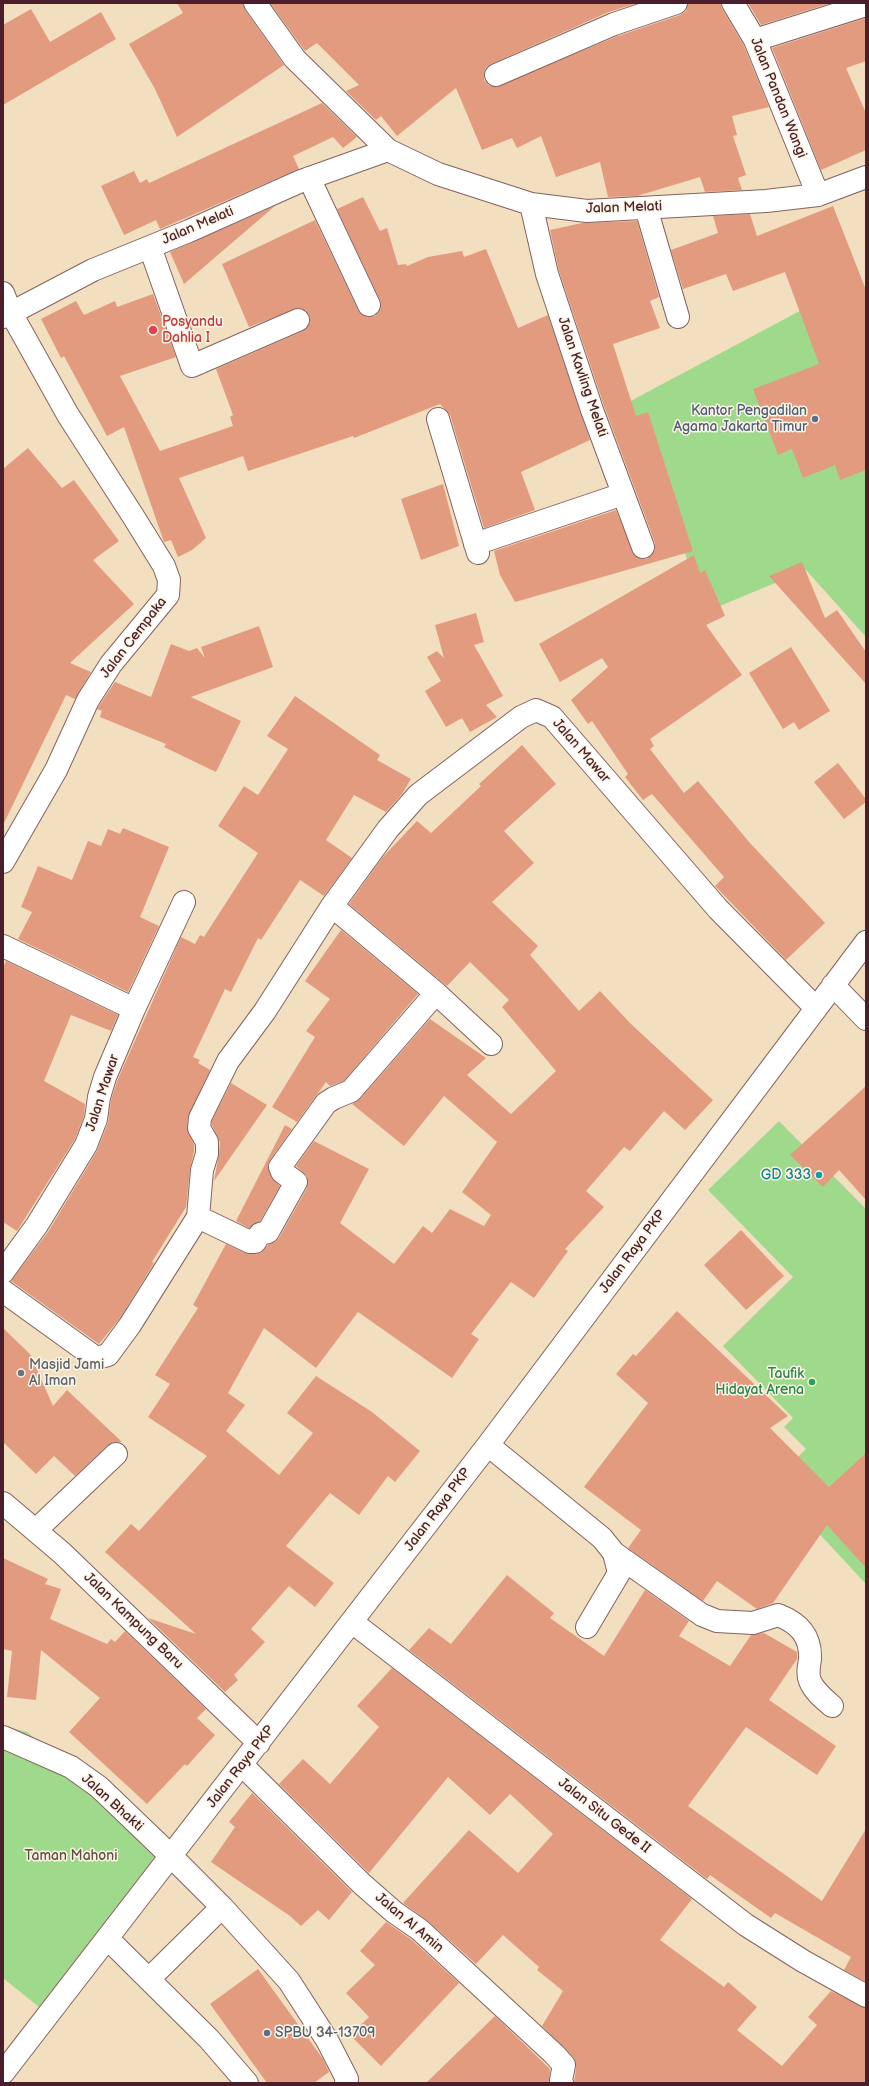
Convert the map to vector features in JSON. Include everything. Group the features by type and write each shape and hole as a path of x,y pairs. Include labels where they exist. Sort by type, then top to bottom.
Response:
{"street":[{"name":"Jalan Melati","path":"255,3 295,59 388,150 438,174 531,204 587,211 766,201 818,195 866,177"},
{"path":"496,75 614,24 676,3"},
{"name":"Jalan Pandan Wangi","path":"733,3 755,40 818,195"},
{"path":"755,40 866,5"},
{"name":"Jalan Melati","path":"7,315 93,270 309,178 388,150"},
{"path":"309,178 369,305"},
{"name":"Jalan Kavling Melati","path":"531,204 547,274 592,410 643,547"},
{"path":"646,208 678,317"},
{"path":"150,247 192,366 298,320"},
{"path":"3,293 7,315"},
{"name":"Jalan Cempaka","path":"3,862 56,770 88,700 111,664 168,595 169,580 164,566 68,415 7,315"},
{"path":"438,419 476,548 623,494"},
{"name":"Jalan Mawar","path":"3,1291 96,1358 108,1355 130,1325 198,1217 202,1170 207,1154 207,1142 199,1128 200,1118 228,1061 265,1011 332,906 383,835 418,795 521,717 536,710 552,717 718,909 816,1008"},
{"name":"Jalan Mawar","path":"3,1272 37,1225 86,1145 96,1119 99,1097 105,1077 134,1009 184,902"},
{"path":"332,906 436,993 491,1044"},
{"name":"Jalan Raya PKP","path":"3,2074 172,1857 488,1445 833,985 865,945"},
{"path":"3,946 134,1009"},
{"path":"833,985 866,1018"},
{"path":"198,1217 250,1242 255,1242 260,1234 268,1232 295,1185 295,1180 280,1169 284,1161 326,1103 354,1089 436,993"},
{"path":"488,1445 602,1538 614,1553 679,1601 702,1615 717,1621 753,1623 778,1615 790,1621 800,1629 809,1641 808,1674 813,1687 832,1706"},
{"path":"36,1530 116,1454"},
{"name":"Jalan Kampung Baru","path":"3,1503 36,1530 259,1743"},
{"path":"587,1627 619,1573 614,1553"},
{"name":"Jalan Situ Gede II","path":"352,1622 746,1925 803,1961 866,1996"},
{"name":"Jalan Bhakti","path":"3,1737 71,1767 99,1787 222,1907 289,1981 327,2040 346,2079 346,2083"},
{"name":"Jalan Al Amin","path":"242,1765 362,1884 394,1912 420,1930 554,2054 564,2065 561,2080 562,2083"},
{"path":"149,1979 222,1907"},
{"path":"108,1939 209,2039 247,2083"}],"green space":[{"path":"856,281 866,296 866,637 806,570 708,611 625,404"},
{"name":"Taufik Hidayat Arena","path":"779,1121 866,1209 866,1584 772,1483 806,1449 784,1427 793,1418 723,1346 793,1277 708,1190"},
{"name":"Taman Mahoni","path":"3,1726 27,1732 164,1845 39,2007 3,1978"}],"building":[{"path":"177,3 243,3 245,10 284,65 177,137 155,89 129,44 183,13"},
{"path":"270,3 637,3 609,12 491,64 486,67 484,80 488,85 495,87 618,36 680,15 686,11 688,3 721,3 722,9 744,46 769,107 732,116 737,135 733,136 746,175 738,178 742,190 705,192 700,177 637,196 608,197 600,162 556,177 541,136 517,148 512,138 482,150 456,88 397,136 381,116 376,120 346,91 359,85 317,43 305,51"},
{"path":"748,3 831,3 761,25"},
{"path":"31,9 50,42 101,12 116,39 3,105 3,25"},
{"path":"866,18 866,61 846,68 866,113 866,150 821,170 772,48"},
{"path":"322,103 357,137 343,148 333,137 293,156 299,169 160,229 156,220 124,235 101,186 134,171 140,183 147,179 149,183"},
{"path":"363,197 380,231 387,228 398,265 406,264 407,266 428,257 462,251 464,257 486,249 518,328 548,315 590,440 521,472 535,510 484,528 450,415 440,404 354,438 353,436 248,471 243,456 179,478 206,538 192,550 178,557 171,540 164,542 124,427 107,436 64,356 61,358 41,319 76,301 84,315 115,301 117,307 153,294 176,357 120,376 160,451 233,426 230,417 233,415 216,369 303,331 308,327 310,321 306,310 299,308 249,327 222,264 315,220 358,310 362,315 368,317 375,316 379,312 381,306 380,300 337,209"},
{"path":"275,206 184,284 170,252"},
{"path":"833,206 866,290 866,470 840,480 835,465 803,478 792,449 778,455 753,389 819,364 785,272 733,291 726,274 683,289 671,250 718,233 713,216 750,214 757,236"},
{"path":"637,221 659,297 650,301 660,328 613,344 636,416 648,412 693,551 515,602 500,575 494,551 616,510 635,556 641,559 647,559 652,555 655,549 655,543 604,406 559,271 550,230 582,223"},
{"path":"28,448 62,488 74,480 119,541 93,560 134,604 70,663 91,672 75,699 66,695 3,825 3,469"},
{"path":"443,484 459,546 421,560 401,499"},
{"path":"694,555 700,573 705,570 725,616 706,625 742,675 650,739 654,746 650,749 684,793 698,781 750,843 825,923 786,960 715,886 724,877 652,794 643,800 625,777 628,774 592,721 588,724 571,700 608,667 602,658 560,682 539,644"},
{"path":"802,562 825,618 837,610 866,652 866,684 769,576"},
{"path":"476,613 484,642 474,645 503,696 486,705 497,717 470,732 462,718 446,727 425,691 441,681 427,657 437,651 444,658 435,625"},
{"path":"259,626 273,667 191,697 241,721 216,772 164,747 166,744 100,717 102,711 97,709 115,682 151,697 171,644 189,651 197,648 205,658 201,647"},
{"path":"791,647 830,711 799,730 794,722 783,729 749,673"},
{"path":"295,696 380,755 377,760 411,779 402,794 386,812 354,795 326,840 352,858 324,896 300,880 261,940 258,938 231,992 225,989 193,1057 200,1060 198,1063 210,1070 188,1117 187,1127 194,1145 194,1152 190,1169 186,1207 120,1318 99,1344 11,1281 48,1232 97,1151 108,1123 111,1100 117,1081 181,937 195,944 200,935 204,937 258,853 218,826 244,786 258,795 288,749 267,736"},
{"path":"522,745 556,784 504,831 534,863 492,902 538,946 530,955 579,1011 600,991 631,1024 713,1100 685,1130 664,1111 630,1151 624,1147 586,1191 604,1207 565,1249 568,1251 534,1298 511,1282 471,1334 479,1339 452,1378 358,1312 316,1368 264,1328 228,1393 245,1405 226,1431 279,1475 313,1433 287,1413 316,1376 372,1412 420,1451 395,1482 388,1476 359,1515 330,1493 286,1546 334,1583 315,1607 289,1586 251,1629 265,1642 234,1675 238,1680 225,1692 148,1618 196,1634 105,1552 131,1524 139,1531 207,1456 148,1417 170,1384 155,1375 198,1308 193,1305 226,1244 245,1253 255,1254 261,1253 268,1245 275,1242 279,1238 307,1188 307,1176 296,1166 314,1141 369,1169 340,1223 394,1264 423,1226 432,1233 450,1209 484,1226 491,1215 462,1192 497,1142 444,1096 404,1146 352,1104 360,1099 430,1019 486,1058 467,1075 511,1114 556,1071 502,1007 509,1000 470,962 447,986 349,904 382,858 417,821 431,833 481,786 479,784"},
{"path":"838,763 866,799 866,802 844,819 814,782"},
{"path":"123,828 169,847 140,917 159,926 128,992 18,939 32,912 21,907 38,866 72,880 88,841 101,846 108,829 120,834"},
{"path":"341,930 418,994 344,1081 330,1086 326,1082 297,1122 272,1107 315,1037 306,1031 330,999 305,981"},
{"path":"6,961 118,1015 111,1031 71,1015 44,1081 85,1104 84,1116 75,1139 17,1231 3,1222 3,968"},
{"path":"231,1083 267,1105 214,1181 220,1142 212,1125 212,1121"},
{"path":"866,1086 866,1200 839,1170 823,1187 790,1155"},
{"path":"285,1125 292,1129 270,1160 268,1166 271,1177 280,1186 260,1221 249,1228 236,1221"},
{"path":"741,1230 784,1276 746,1310 704,1265"},
{"path":"677,1311 788,1416 770,1428 829,1487 866,1453 866,1568 827,1525 773,1603 757,1609 717,1581 703,1601 628,1548 641,1530 584,1487 648,1403 616,1374 633,1354 636,1356"},
{"path":"3,1328 30,1354 53,1406 67,1390 122,1442 113,1442 108,1445 75,1476 54,1456 36,1474 3,1442"},
{"path":"3,1558 48,1579 45,1584 61,1589 50,1619 107,1644 111,1639 115,1642 125,1631 206,1709 197,1718 215,1735 187,1766 185,1764 147,1804 69,1732 100,1698 41,1650 36,1700 7,1697 12,1651 3,1649"},
{"path":"507,1575 554,1613 550,1618 604,1656 645,1590 689,1621 679,1636 730,1666 751,1635 764,1633 797,1652 797,1659 769,1700 836,1746 817,1775 746,1727 688,1806 822,1901 866,1829 866,1982 844,1970 851,1957 775,1913 771,1918 710,1875 707,1879 409,1650 429,1628 451,1644"},
{"path":"392,1668 692,1899 660,1940 724,1987 728,1982 757,2007 737,2030 782,2066 817,2025 808,2017 831,1991 866,2008 866,2083 574,2083 576,2067 573,2057 542,2026 563,1991 537,1970 539,1967 503,1935 476,1964 428,1921 403,1903 469,1830 518,1873 553,1834 510,1794 490,1815 448,1777 369,1873 279,1784 303,1759 330,1784 379,1727 357,1706"},
{"path":"252,1793 352,1892 329,1920 318,1910 301,1926 290,1916 211,1862 235,1827 229,1822"},
{"path":"386,1922 412,1940 459,1983 381,2066 350,2035 369,2017 346,1993 375,1965 360,1951"},
{"path":"258,1969 323,2059 329,2072 314,2083 267,2083 210,2004"},
{"path":"495,2016 550,2069 549,2083 426,2083"}],"place":[{"name":"Posyandu Dahlia I","path":"153,330"},
{"name":"Kantor Pengadilan Agama Jakarta Timur","path":"815,419"},
{"name":"GD 333","path":"819,1175"},
{"name":"Masjid Jami Al Iman","path":"21,1373"},
{"name":"Taufik Hidayat Arena","path":"812,1382"},
{"name":"SPBU 34-13709","path":"267,2033"}]}
